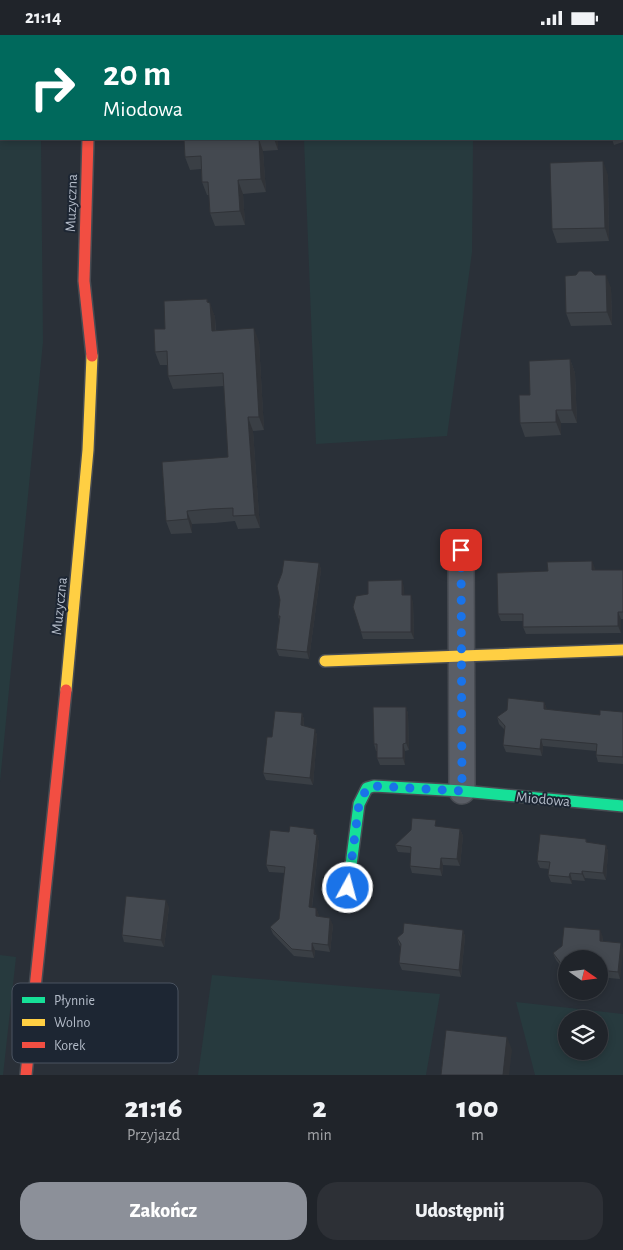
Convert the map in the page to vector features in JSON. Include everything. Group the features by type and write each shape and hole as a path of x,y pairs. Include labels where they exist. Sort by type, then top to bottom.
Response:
{"street":[{"name":"Muzyczna","path":"35,983 80,550 88,450 92,360 84,281 88,140"},
{"path":"461,550 462,791"},
{"path":"325,661 461,658 623,650"},
{"name":"Miodowa","path":"348,888 359,804 367,788 374,786 462,791 623,806"}],"green space":[{"path":"0,140 41,140 43,342 0,782"},
{"path":"304,140 473,140 472,252 447,436 316,444"},
{"path":"0,955 16,957 3,1075 0,1075"},
{"path":"212,975 440,994 426,1075 198,1075"},
{"path":"516,1002 587,1010 558,1010 558,1060 608,1060 608,1012 623,1014 623,1075 535,1075"}],"building":[{"path":"184,140 259,140 261,179 238,180 240,211 210,213 208,182 202,182 201,156 185,157"},
{"path":"603,161 605,228 552,229 550,163"},
{"path":"579,271 591,271 595,275 606,275 607,312 566,313 565,276 576,275"},
{"path":"207,299 207,302 210,303 212,331 254,328 259,417 248,417 255,515 233,516 233,508 210,509 187,511 188,519 166,521 162,462 228,457 223,373 168,376 167,351 155,352 154,329 165,329 164,301"},
{"path":"570,359 572,410 556,410 556,422 520,423 519,395 530,395 529,361"},
{"path":"284,560 319,563 307,652 276,649 280,616 278,616 280,600 277,586"},
{"path":"592,561 592,570 623,570 623,612 618,612 618,626 523,627 523,614 498,614 497,573 548,571 547,562"},
{"path":"402,580 402,595 411,595 411,632 361,632 353,607 356,596 368,594 368,581"},
{"path":"508,698 544,702 544,709 600,715 600,710 623,712 623,757 596,755 597,744 541,739 540,749 503,745 505,726 497,717 507,710"},
{"path":"373,707 406,707 406,743 403,744 403,758 377,758 377,744 374,744"},
{"path":"275,711 302,713 301,725 315,729 310,778 263,773 267,737 272,737"},
{"path":"412,818 436,820 435,826 460,829 457,859 441,858 440,869 410,866 411,847 395,845 411,830"},
{"path":"290,826 314,829 314,834 317,835 309,907 316,908 316,916 330,918 328,945 312,943 312,951 292,949 270,927 279,919 285,867 266,865 270,830 289,832"},
{"path":"540,834 586,839 586,842 606,845 603,873 582,871 582,874 570,873 569,877 548,875 550,862 537,861"},
{"path":"126,896 166,900 161,940 122,935"},
{"path":"404,923 463,930 459,970 399,963 401,944 397,938 403,933"},
{"path":"564,927 600,930 600,941 621,943 618,972 608,971 608,950 558,950 558,960 553,953 562,946"},
{"path":"446,1030 507,1037 503,1075 441,1075"}],"traffic: fast":[{"path":"348,888 359,804 367,788 374,786 462,791 623,806"}],"traffic: slow":[{"path":"66,690 88,450 92,356"},
{"path":"325,661 623,650"}],"traffic: jam":[{"path":"88,140 84,281 92,356"},
{"path":"36,983 66,690"},
{"path":"26,1075 27,1063"}],"route":[{"path":"348,888 359,804 367,788 374,786 462,791 461,550"}]}
